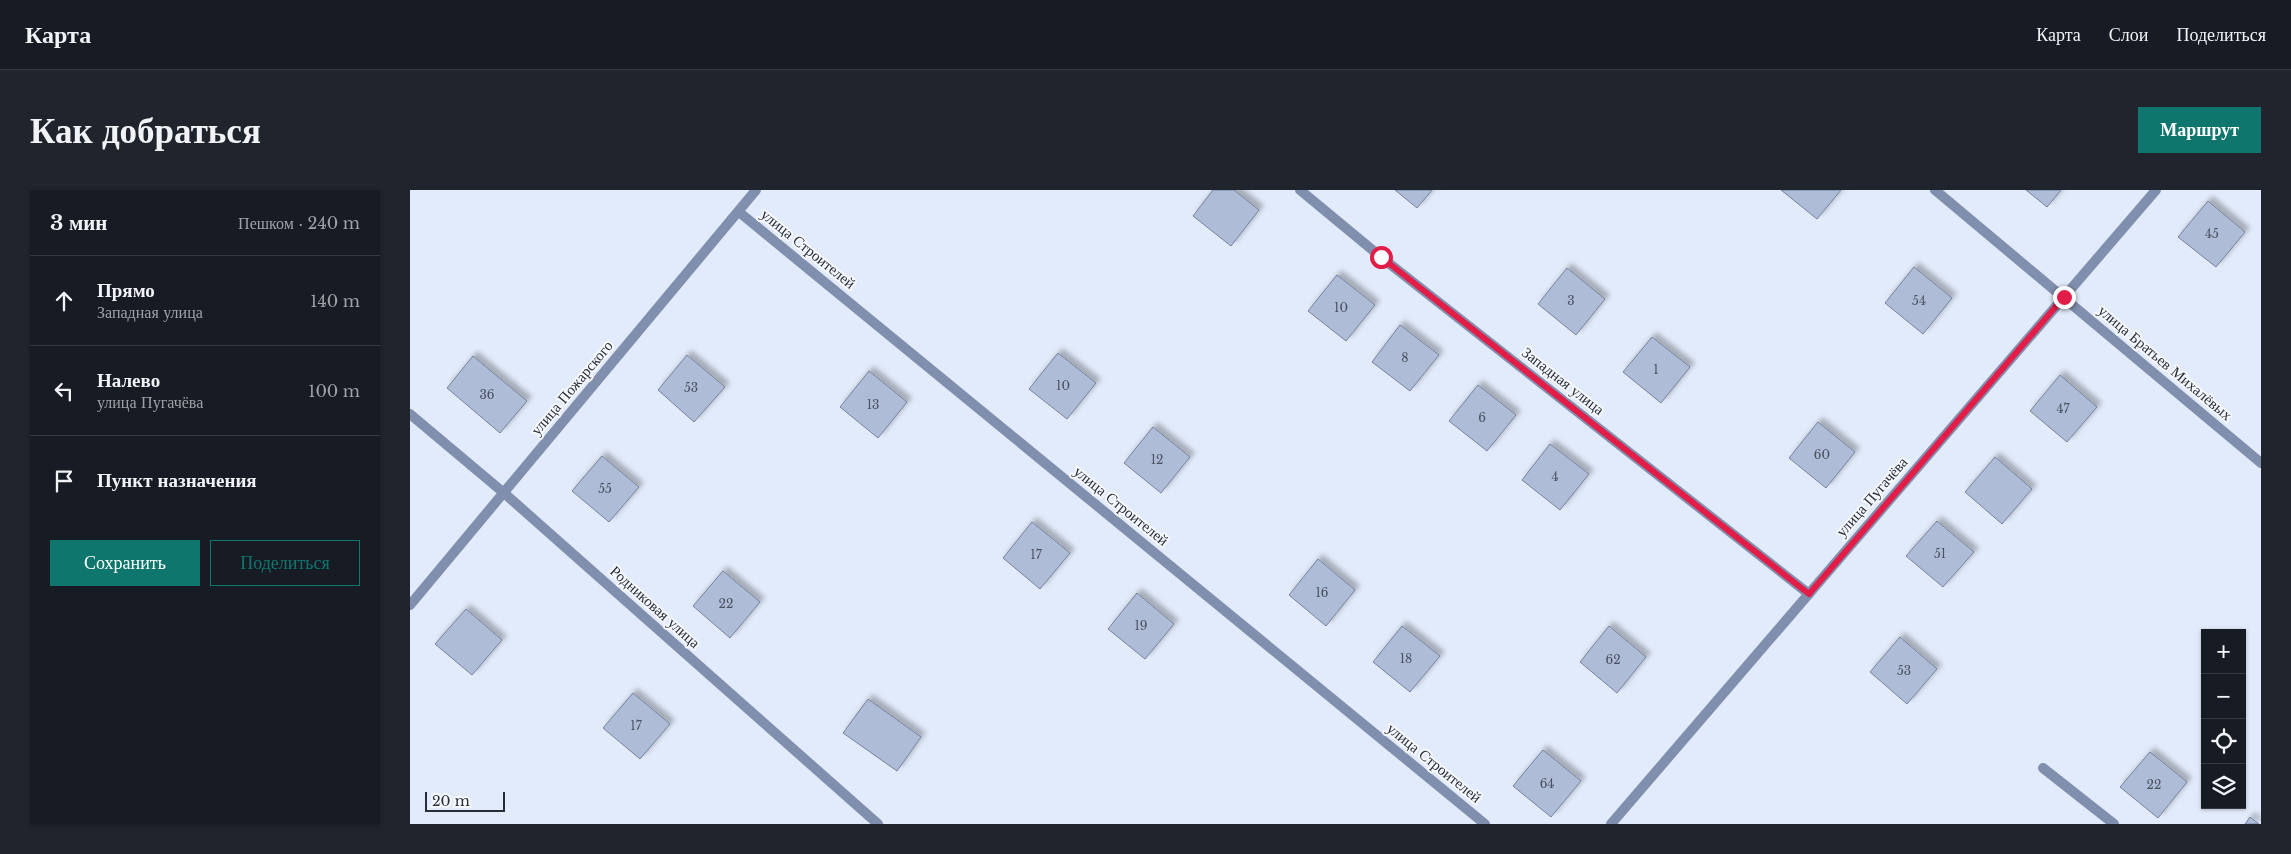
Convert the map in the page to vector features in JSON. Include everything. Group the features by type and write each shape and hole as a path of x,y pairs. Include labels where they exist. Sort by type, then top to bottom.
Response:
{"street":[{"name":"улица Пожарского","path":"410,605 756,190"},
{"name":"Западная улица","path":"1300,190 1381,257 1809,594"},
{"name":"улица Братьев Михалёвых","path":"1935,190 2261,463"},
{"name":"улица Пугачёва","path":"1611,824 2156,190"},
{"name":"улица Строителей","path":"739,212 1485,824"},
{"name":"Родниковая улица","path":"410,414 504,493 878,824"},
{"path":"2043,768 2114,824"}],"building":[{"path":"1213,190 1234,190 1259,210 1231,246 1193,216"},
{"path":"1395,190 1432,190 1417,208"},
{"path":"1781,190 1841,190 1817,219"},
{"path":"2026,190 2061,190 2047,207"},
{"path":"2208,201 2245,232 2216,267 2178,237"},
{"path":"1914,267 1952,298 1923,334 1885,303"},
{"path":"1567,268 1605,299 1576,335 1538,304"},
{"path":"1337,275 1375,305 1346,341 1308,311"},
{"path":"1400,325 1439,355 1410,391 1372,362"},
{"path":"1652,337 1690,367 1661,403 1623,372"},
{"path":"1058,353 1096,383 1067,419 1029,389"},
{"path":"687,355 725,387 694,422 658,390"},
{"path":"473,356 527,401 500,433 447,388"},
{"path":"869,371 907,402 878,438 840,407"},
{"path":"2060,375 2097,407 2067,442 2030,411"},
{"path":"1478,385 1516,415 1487,451 1449,421"},
{"path":"1818,422 1855,452 1826,488 1789,458"},
{"path":"1153,427 1190,457 1161,493 1124,463"},
{"path":"1550,444 1589,474 1560,510 1522,480"},
{"path":"602,456 639,487 609,522 572,491"},
{"path":"1995,457 2032,489 2002,524 1965,492"},
{"path":"1937,521 1974,552 1943,587 1906,556"},
{"path":"1032,522 1070,553 1040,589 1003,558"},
{"path":"1318,559 1355,590 1326,626 1289,595"},
{"path":"723,571 760,602 730,638 693,606"},
{"path":"1137,593 1174,624 1145,659 1108,629"},
{"path":"466,609 502,640 472,675 435,644"},
{"path":"1402,626 1440,656 1410,692 1373,662"},
{"path":"1609,626 1646,657 1617,693 1580,662"},
{"path":"1900,637 1937,669 1907,704 1870,672"},
{"path":"633,693 670,724 640,759 603,728"},
{"path":"868,699 921,737 897,771 843,733"},
{"path":"1543,750 1581,781 1551,817 1513,786"},
{"path":"2150,752 2187,782 2158,818 2120,787"},
{"path":"2250,817 2259,824 2245,824"}],"route":[{"path":"1381,257 1809,594 2064,297"}]}
